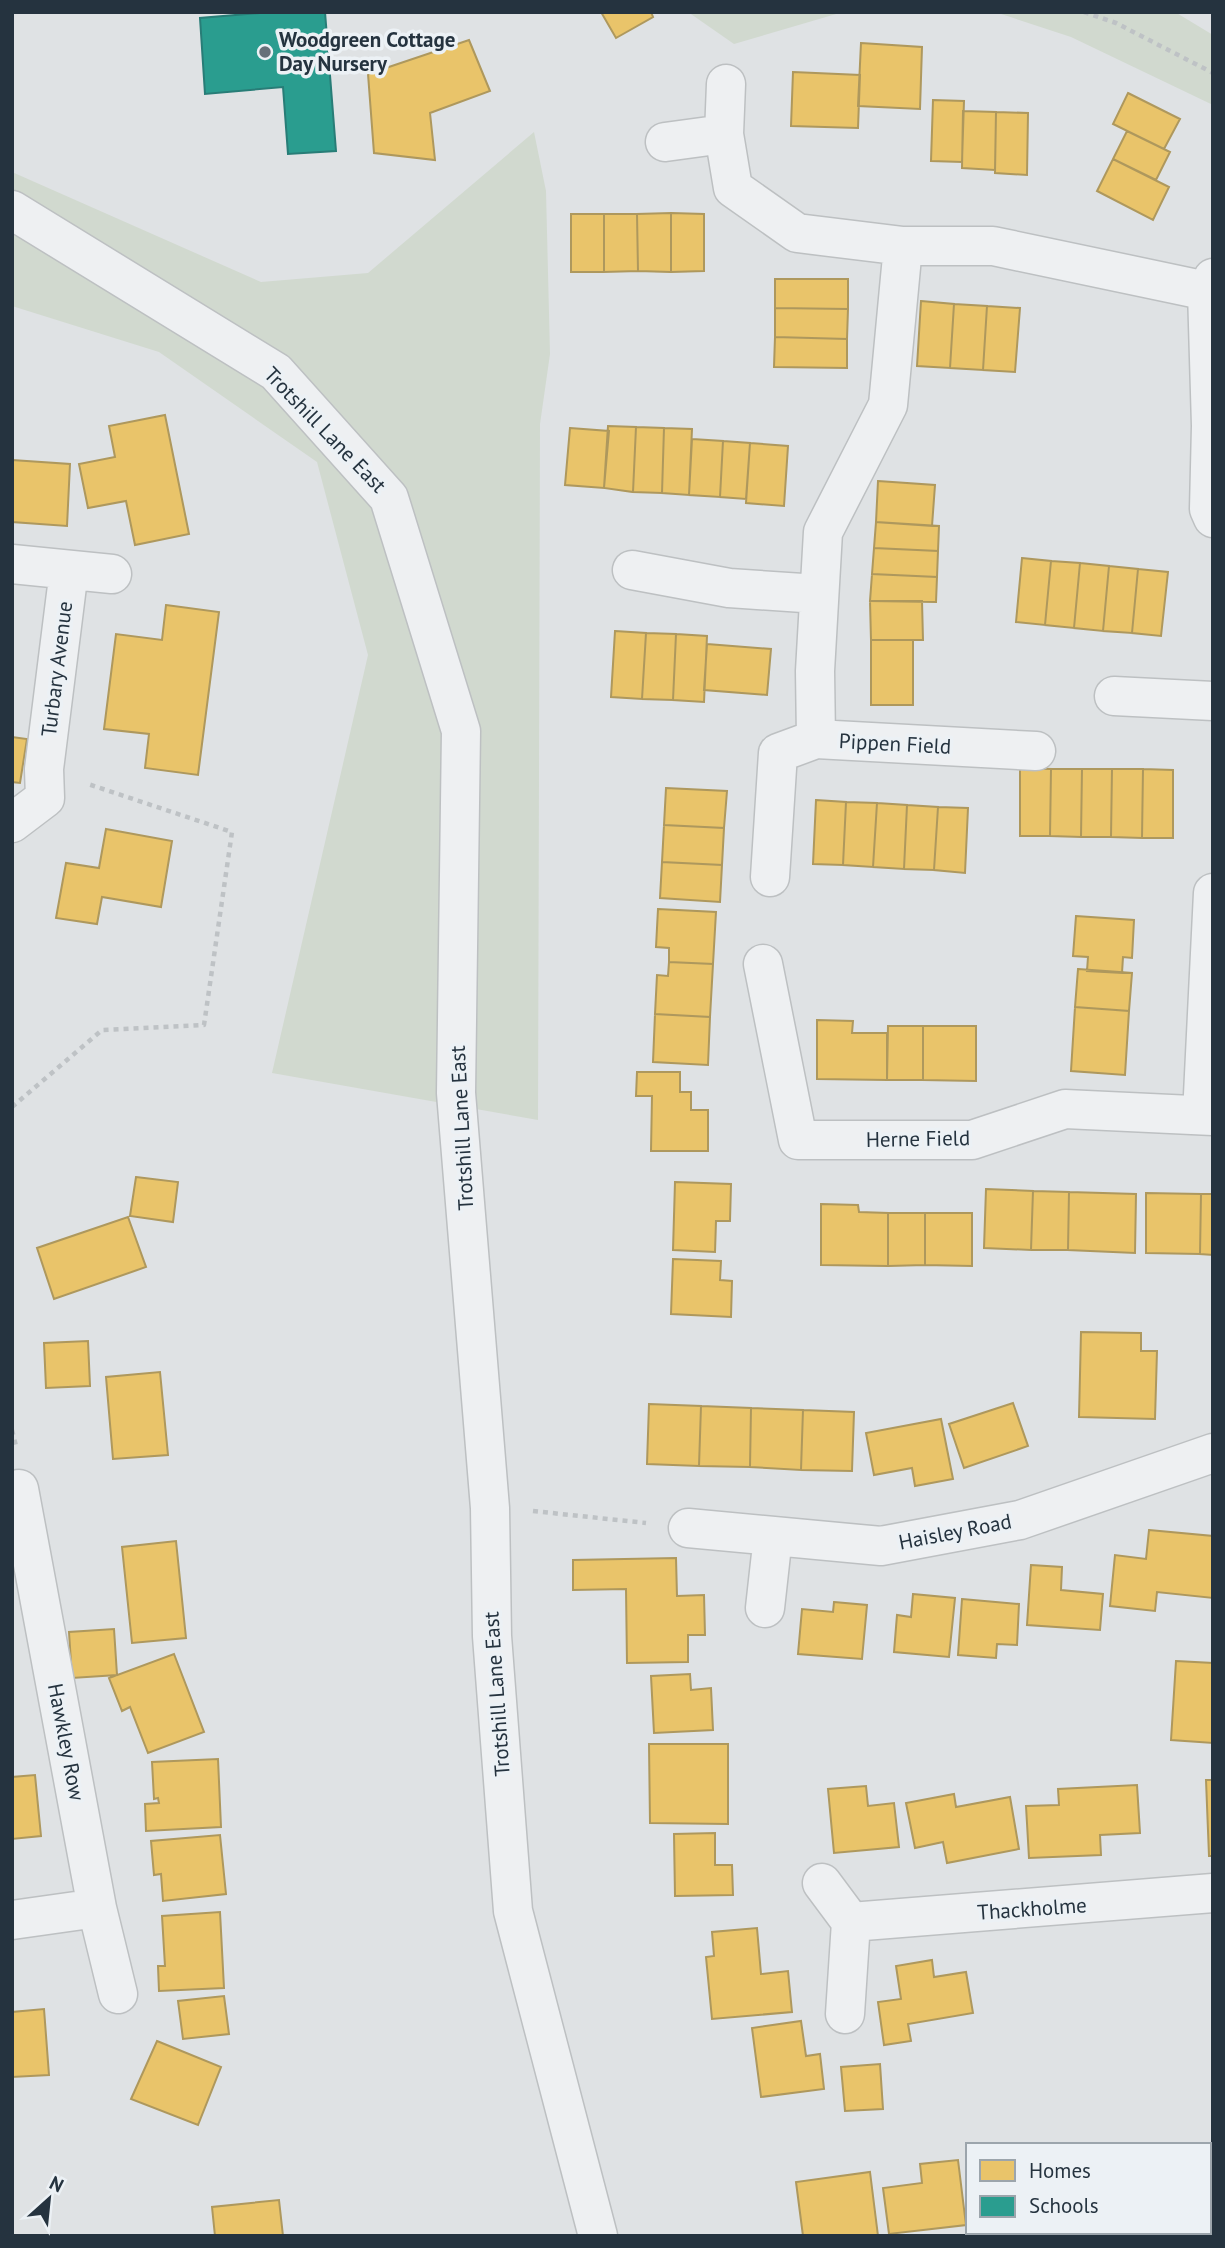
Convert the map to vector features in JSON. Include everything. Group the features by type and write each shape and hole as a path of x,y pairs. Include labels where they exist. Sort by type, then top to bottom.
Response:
{"street":[{"path":"726,84 724,134 733,188 797,233 903,246 993,246 1210,284 1209,509 1213,518"},
{"path":"665,142 724,134"},
{"name":"Trotshill Lane East","path":"12,211 276,372 389,498 461,731 456,1093 490,1508 492,1636 513,1911 598,2236"},
{"name":"Pippen Field","path":"903,246 888,405 823,532 818,594 816,739 1036,751"},
{"name":"Turbary Avenue","path":"12,564 112,574"},
{"name":"Turbary Avenue","path":"12,823 45,798 44,769 69,570"},
{"path":"632,570 729,588 818,594"},
{"path":"1114,696 1213,701"},
{"path":"770,877 778,753 816,739"},
{"path":"1208,1116 1213,893"},
{"name":"Herne Field","path":"763,964 798,1140 972,1140 1065,1109 1208,1116"},
{"name":"Haisley Road","path":"688,1528 881,1546 1020,1520 1213,1453"},
{"name":"Hawkley Row","path":"19,1489 97,1908 118,1994"},
{"path":"765,1608 773,1535"},
{"path":"822,1883 851,1922 845,2014"},
{"name":"Thackholme","path":"851,1922 1213,1894"},
{"path":"12,1920 97,1908"}],"path":[{"path":"1084,12 1116,23 1213,74"},
{"path":"12,1107 102,1030 204,1025 232,831 44,769"},
{"path":"490,1508 688,1528"}],"shaded area":[{"path":"688,12 843,12 734,44"},
{"path":"995,12 1175,12 1213,35 1213,105 1071,37"},
{"path":"534,132 546,191 550,354 540,424 538,1120 272,1073 368,655 317,462 159,352 12,306 12,172 261,282 368,273"}],"building: Homes":[{"path":"601,12 651,12 653,17 616,38"},
{"path":"469,40 490,91 430,113 435,160 374,153 368,74"},
{"path":"861,43 922,47 920,109 858,106"},
{"path":"793,72 860,75 858,128 791,126"},
{"path":"1128,93 1180,119 1164,149 1113,124"},
{"path":"933,100 964,101 962,162 931,161"},
{"path":"963,111 996,112 995,170 962,168"},
{"path":"996,112 1028,113 1027,175 995,173"},
{"path":"1127,131 1170,152 1156,180 1113,159"},
{"path":"1113,159 1169,187 1153,220 1097,191"},
{"path":"671,213 671,272 638,271 637,214"},
{"path":"671,213 704,214 704,271 671,272"},
{"path":"571,214 604,214 604,272 571,272"},
{"path":"604,214 637,214 638,271 604,272"},
{"path":"775,279 848,279 848,309 775,308"},
{"path":"921,301 954,304 950,368 917,366"},
{"path":"954,304 987,306 983,370 950,368"},
{"path":"987,306 1020,308 1015,372 983,370"},
{"path":"775,308 848,309 847,339 775,337"},
{"path":"775,337 847,339 847,368 774,367"},
{"path":"165,415 189,534 135,545 126,501 88,508 79,464 115,457 109,426"},
{"path":"608,426 636,427 633,492 604,488"},
{"path":"636,427 664,428 662,493 633,492"},
{"path":"570,428 609,431 604,488 565,485"},
{"path":"664,428 692,429 689,495 662,493"},
{"path":"692,439 723,441 720,497 689,495"},
{"path":"723,441 750,443 746,499 720,497"},
{"path":"750,443 788,446 784,506 746,503"},
{"path":"12,460 70,464 67,526 12,522"},
{"path":"878,481 935,485 932,526 876,522"},
{"path":"876,522 939,526 938,551 874,548"},
{"path":"874,548 938,551 937,577 872,574"},
{"path":"1022,558 1051,561 1045,625 1016,622"},
{"path":"1051,561 1080,563 1074,628 1045,625"},
{"path":"1080,563 1109,566 1103,631 1074,628"},
{"path":"1109,566 1138,569 1132,633 1103,631"},
{"path":"1138,569 1168,572 1161,636 1132,633"},
{"path":"872,574 937,577 936,602 870,601"},
{"path":"870,601 922,601 923,640 871,640"},
{"path":"166,605 219,612 198,775 145,768 149,734 104,729 116,634 162,640"},
{"path":"615,631 646,633 642,699 611,697"},
{"path":"646,633 676,634 673,700 642,699"},
{"path":"676,634 707,636 704,702 673,700"},
{"path":"871,640 913,640 913,705 871,705"},
{"path":"707,644 771,649 767,695 704,690"},
{"path":"12,737 27,739 20,783 12,782"},
{"path":"1020,768 1051,769 1050,836 1020,836"},
{"path":"1051,769 1082,769 1081,837 1050,836"},
{"path":"1082,769 1112,769 1111,837 1081,837"},
{"path":"1112,769 1143,769 1142,838 1111,837"},
{"path":"1143,769 1173,770 1173,838 1142,838"},
{"path":"666,788 727,791 724,828 664,825"},
{"path":"816,800 846,802 843,865 813,864"},
{"path":"846,802 877,803 873,867 843,865"},
{"path":"877,803 907,805 904,869 873,867"},
{"path":"907,805 938,807 934,870 904,869"},
{"path":"938,807 968,808 965,873 934,870"},
{"path":"664,825 724,828 722,865 662,862"},
{"path":"106,829 172,841 161,907 102,897 97,924 56,918 66,863 99,868"},
{"path":"662,862 722,865 720,902 660,898"},
{"path":"658,909 716,912 713,964 669,962 669,948 656,947"},
{"path":"1076,916 1134,920 1132,958 1123,957 1122,973 1087,971 1088,957 1073,956"},
{"path":"669,962 713,964 710,1017 655,1014 657,975 668,976"},
{"path":"1078,969 1132,973 1129,1011 1075,1007"},
{"path":"1075,1007 1129,1011 1125,1075 1071,1071"},
{"path":"655,1014 710,1017 708,1065 653,1062"},
{"path":"817,1020 853,1021 852,1033 887,1033 887,1080 817,1079"},
{"path":"888,1026 923,1026 923,1080 887,1080"},
{"path":"923,1026 976,1026 976,1081 923,1080"},
{"path":"637,1072 680,1072 680,1092 691,1092 691,1110 708,1110 708,1151 651,1151 652,1096 636,1096"},
{"path":"136,1177 178,1182 173,1222 130,1216"},
{"path":"675,1182 731,1184 730,1221 716,1221 715,1252 673,1250"},
{"path":"986,1189 1033,1191 1031,1250 984,1248"},
{"path":"1033,1191 1069,1192 1068,1250 1031,1250"},
{"path":"1069,1192 1136,1194 1135,1253 1068,1250"},
{"path":"1146,1193 1201,1194 1200,1254 1146,1253"},
{"path":"1201,1194 1213,1194 1213,1255 1200,1254"},
{"path":"821,1204 858,1205 859,1212 888,1213 888,1266 821,1265"},
{"path":"888,1213 925,1213 925,1265 888,1266"},
{"path":"925,1213 972,1213 972,1266 925,1265"},
{"path":"128,1217 146,1267 54,1299 37,1248"},
{"path":"673,1259 721,1261 720,1280 732,1281 731,1317 671,1314"},
{"path":"1081,1332 1141,1333 1141,1351 1157,1351 1155,1419 1079,1417"},
{"path":"88,1341 90,1386 46,1388 44,1343"},
{"path":"160,1372 168,1455 113,1459 106,1377"},
{"path":"1013,1403 1028,1446 964,1468 949,1424"},
{"path":"649,1404 701,1406 699,1466 647,1464"},
{"path":"701,1406 751,1408 750,1467 699,1466"},
{"path":"751,1408 803,1410 801,1470 750,1467"},
{"path":"803,1410 854,1412 852,1471 801,1470"},
{"path":"941,1419 953,1479 915,1486 912,1468 874,1475 866,1433"},
{"path":"1149,1530 1213,1536 1213,1598 1157,1592 1155,1611 1110,1606 1115,1555 1146,1559"},
{"path":"176,1541 186,1638 132,1643 122,1547"},
{"path":"676,1558 677,1596 704,1595 705,1635 688,1635 688,1662 627,1663 626,1589 573,1590 573,1560"},
{"path":"1031,1565 1062,1567 1061,1590 1103,1594 1100,1630 1027,1625"},
{"path":"913,1594 955,1598 949,1657 894,1652 897,1615 911,1617"},
{"path":"962,1599 1019,1604 1017,1645 997,1644 996,1658 958,1655"},
{"path":"834,1602 867,1605 862,1659 798,1654 802,1609 833,1612"},
{"path":"114,1629 117,1675 72,1678 69,1632"},
{"path":"174,1654 204,1732 148,1753 130,1707 122,1711 109,1678"},
{"path":"1176,1661 1213,1663 1213,1743 1171,1740"},
{"path":"690,1674 691,1690 711,1688 713,1730 654,1733 651,1676"},
{"path":"649,1744 728,1744 728,1824 650,1823"},
{"path":"218,1759 221,1827 146,1831 145,1804 159,1803 158,1798 154,1799 152,1762"},
{"path":"35,1775 41,1836 12,1839 12,1777"},
{"path":"1206,1780 1213,1780 1213,1856 1209,1856"},
{"path":"1137,1785 1140,1833 1100,1835 1101,1855 1029,1858 1026,1806 1059,1805 1058,1789"},
{"path":"866,1786 868,1806 894,1803 899,1847 834,1853 828,1789"},
{"path":"954,1794 956,1807 1010,1797 1019,1849 947,1863 943,1842 915,1848 906,1803"},
{"path":"715,1833 715,1865 732,1865 733,1895 675,1896 674,1834"},
{"path":"220,1835 226,1894 163,1901 161,1874 154,1875 151,1841"},
{"path":"220,1912 224,1988 159,1991 158,1966 165,1966 162,1916"},
{"path":"757,1928 761,1974 788,1971 792,2012 712,2019 706,1957 714,1956 712,1932"},
{"path":"932,1960 934,1977 966,1972 973,2013 908,2024 911,2041 884,2045 878,2002 901,1999 896,1966"},
{"path":"224,1996 229,2034 183,2039 178,2001"},
{"path":"44,2009 49,2075 12,2077 12,2012"},
{"path":"801,2021 806,2056 820,2054 824,2089 761,2097 752,2028"},
{"path":"157,2041 221,2067 198,2125 131,2099"},
{"path":"880,2064 883,2109 845,2111 841,2067"},
{"path":"958,2160 966,2225 889,2234 883,2188 922,2183 920,2164"},
{"path":"870,2172 878,2236 803,2236 796,2182"},
{"path":"279,2200 283,2236 215,2236 212,2207"}],"building: Schools":[{"name":"Woodgreen Cottage Day Nursery","path":"272,12 325,12 336,151 288,154 283,87 205,94 200,18"}],"place":[{"name":"Woodgreen Cottage Day Nursery","path":"265,52"}]}
